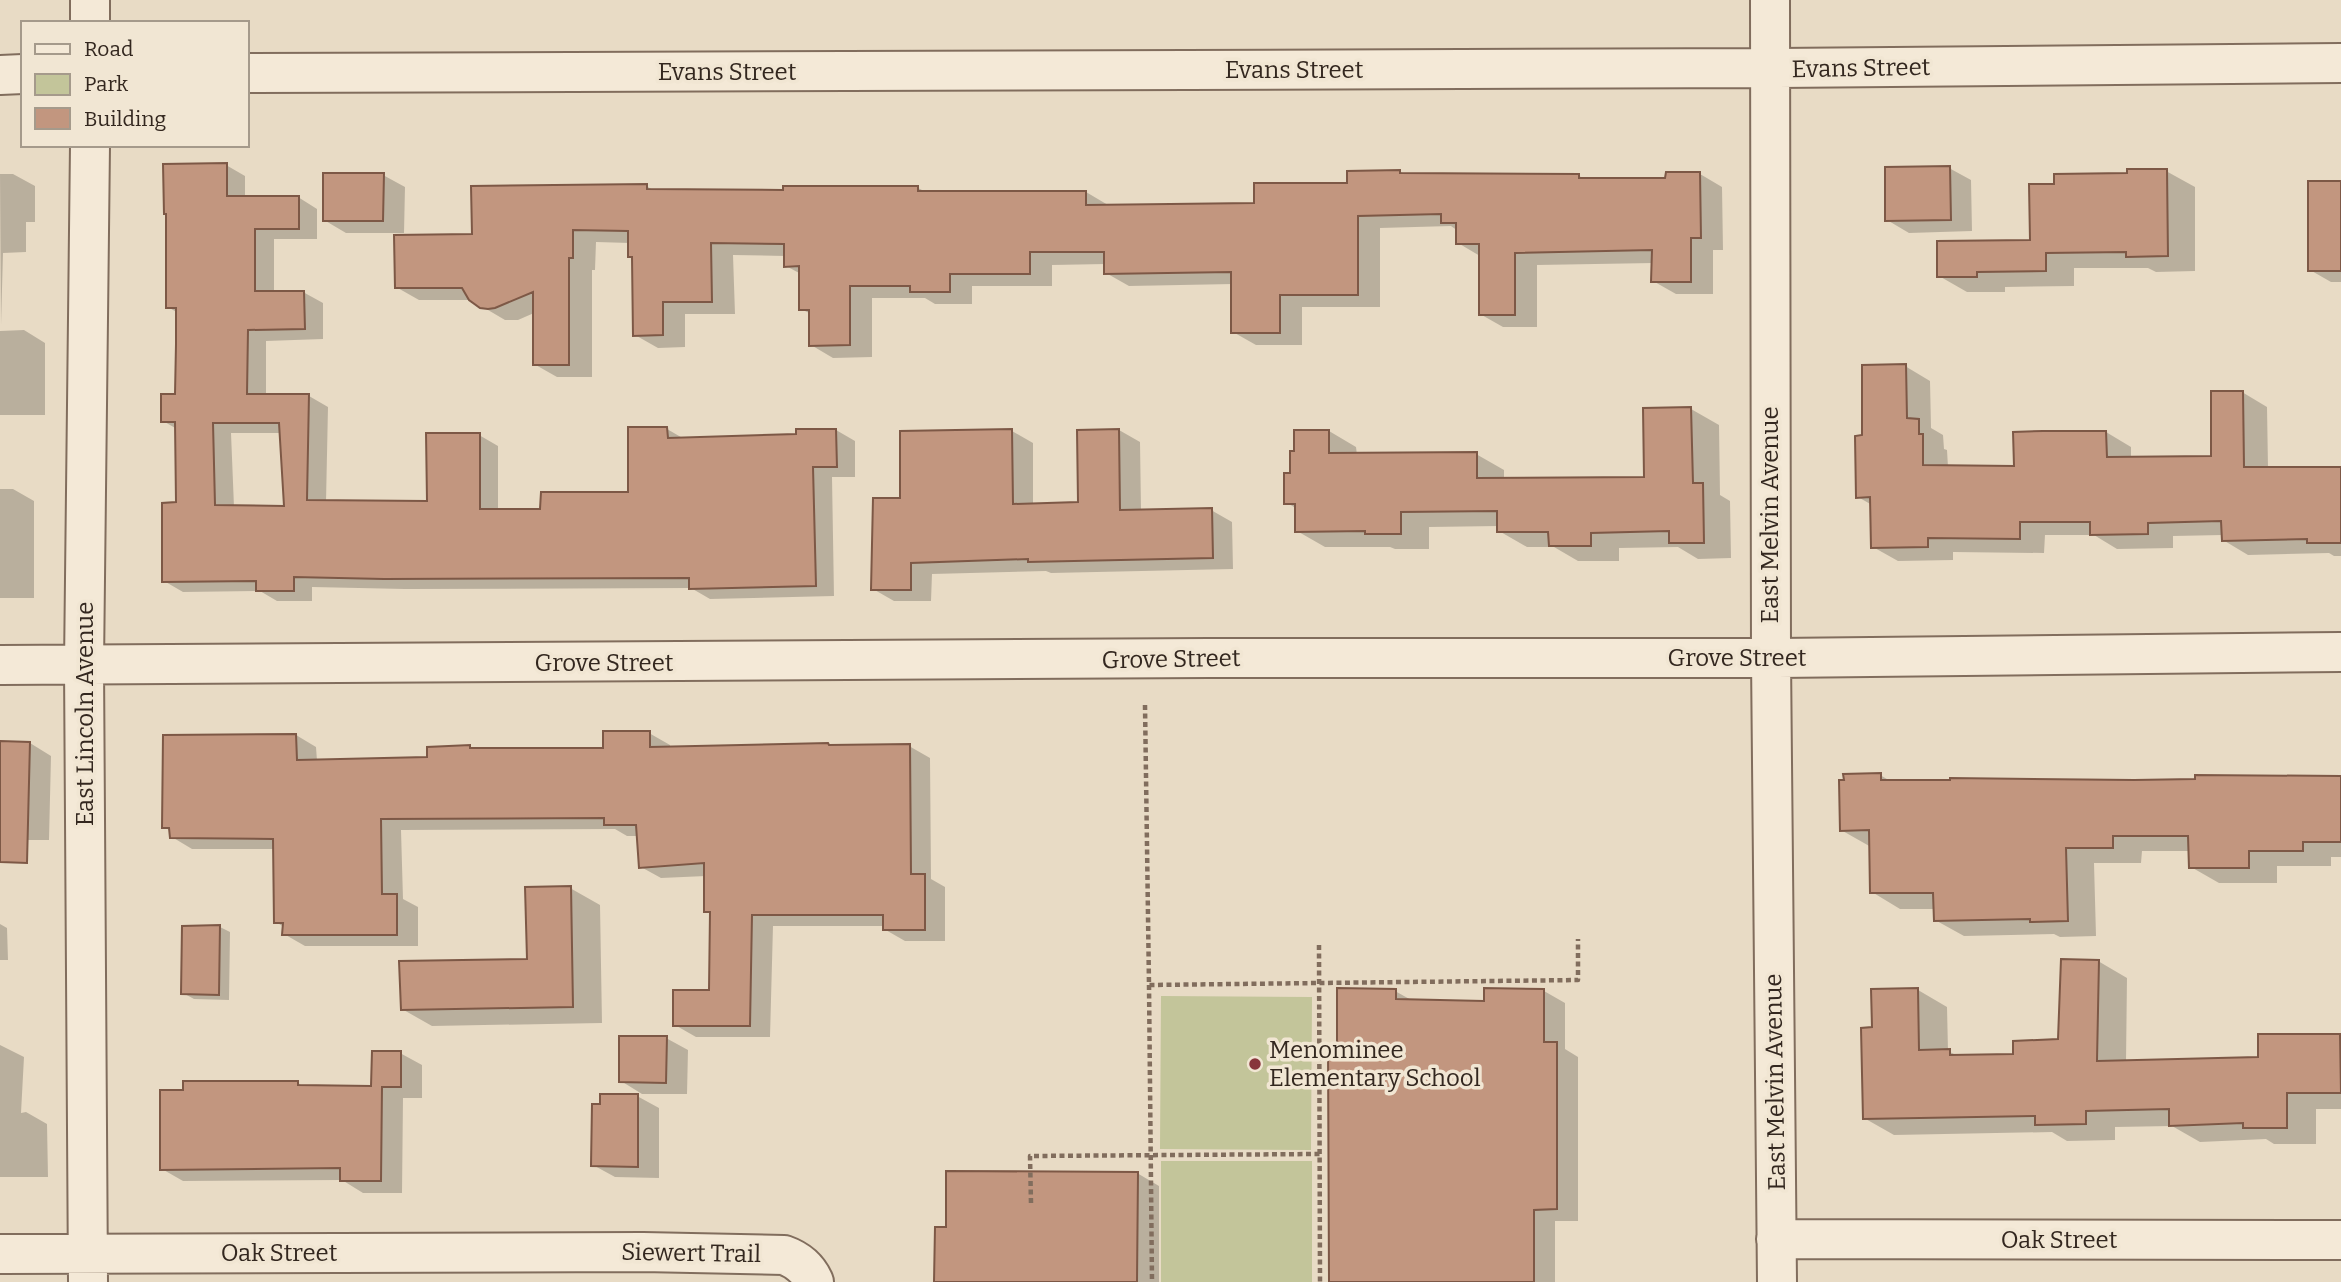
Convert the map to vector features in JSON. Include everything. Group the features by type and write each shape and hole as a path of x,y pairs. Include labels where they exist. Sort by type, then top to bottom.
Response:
{"street":[{"path":"90,0 90,21"},
{"name":"East Melvin Avenue","path":"1770,0 1770,658 1777,1282"},
{"name":"Evans Street","path":"248,73 1770,68 2341,63"},
{"path":"0,75 21,74"},
{"name":"East Lincoln Avenue","path":"88,1268 84,665 90,147"},
{"name":"Grove Street","path":"0,665 1209,658 1770,658 2341,652"},
{"name":"Oak Street","path":"1776,1239 2341,1240"},
{"name":"Oak Street","path":"0,1254 88,1268 557,1252"},
{"name":"Siewert Trail","path":"557,1252 784,1255 801,1264 814,1282"}],"path":[{"path":"1146,705 1153,1282"},
{"path":"1149,985 1578,980 1578,939"},
{"path":"1319,945 1320,1282"},
{"path":"1031,1203 1030,1156 1320,1154"},
{"path":"1320,1220 1329,1220"}],"green space":[{"path":"1161,996 1312,997 1311,1150 1160,1149"},
{"path":"1161,1161 1312,1161 1312,1282 1161,1282"}],"building":[{"path":"227,163 227,196 299,196 299,229 255,229 255,291 304,291 305,329 248,330 247,394 309,394 307,500 427,501 426,433 480,433 480,509 540,509 541,492 628,492 628,427 667,427 668,438 796,434 796,429 836,429 837,467 813,467 816,586 689,589 689,578 294,577 294,591 256,591 256,581 162,582 162,503 176,502 175,422 161,422 161,394 175,394 176,344 176,308 166,308 163,164","holes":["213,423 279,423 284,506 215,505"]},
{"path":"1950,166 1951,220 1885,221 1885,167"},
{"path":"2127,169 2167,169 2168,256 2126,257 2126,252 2046,253 2046,271 1977,272 1977,277 1937,277 1937,241 2030,240 2029,184 2054,184 2054,174 2127,173"},
{"path":"1400,170 1400,173 1579,174 1579,178 1665,178 1666,172 1700,172 1701,238 1691,238 1691,282 1651,282 1652,250 1515,253 1515,315 1479,315 1479,244 1456,244 1456,223 1441,223 1441,214 1358,216 1358,295 1280,295 1280,333 1231,333 1231,272 1104,274 1104,252 1030,252 1030,274 950,274 950,292 910,292 910,286 850,286 850,345 809,346 809,310 799,310 799,266 784,267 784,244 711,243 712,302 663,302 663,335 633,336 632,257 628,257 628,231 573,230 573,258 569,258 569,365 533,365 533,292 488,309 480,308 469,300 462,288 395,288 394,235 472,234 471,186 647,184 647,189 783,190 783,186 918,186 918,191 1086,191 1086,205 1254,203 1254,183 1347,183 1347,171"},
{"path":"323,173 384,173 383,221 323,221"},
{"path":"2308,181 2341,181 2341,271 2308,271"},
{"path":"1906,364 1907,418 1919,419 1919,434 1923,434 1923,465 2014,466 2013,432 2043,431 2106,431 2107,457 2211,456 2211,391 2243,391 2244,467 2341,467 2341,543 2307,543 2307,539 2222,541 2221,521 2148,523 2148,534 2090,535 2090,522 2020,522 2020,539 1928,538 1928,547 1871,548 1870,497 1856,498 1855,436 1862,435 1862,365"},
{"path":"1691,407 1693,483 1703,483 1704,543 1669,543 1669,531 1591,533 1591,546 1549,546 1548,532 1497,532 1497,511 1401,512 1401,534 1365,534 1365,531 1295,532 1295,504 1284,504 1284,473 1290,473 1294,430 1329,430 1329,453 1477,452 1477,478 1644,477 1643,408"},
{"path":"1012,429 1013,504 1078,502 1077,430 1119,429 1120,510 1212,508 1213,558 911,563 911,590 871,590 873,498 900,498 900,431"},
{"path":"603,731 650,731 650,747 910,744 911,874 925,874 925,930 883,930 883,915 752,915 750,1026 673,1026 673,990 709,990 710,912 704,912 704,863 639,868 636,825 604,825 604,818 381,819 382,894 397,894 397,935 282,935 283,923 274,923 273,839 170,838 169,828 162,828 163,735 296,734 297,760 427,757 427,747 470,745 470,748 603,748"},
{"path":"0,741 30,742 27,863 0,862"},
{"path":"1881,773 1881,780 2134,780 2195,779 2195,775 2341,776 2341,842 2303,842 2303,851 2249,851 2249,868 2189,868 2188,836 2113,836 2113,848 2066,848 2068,921 1934,921 1933,893 1870,893 1869,830 1840,831 1839,780 1844,780 1843,774"},
{"path":"571,886 573,1007 401,1010 399,961 527,959 525,887"},
{"path":"220,925 219,995 181,994 182,926"},
{"path":"2061,959 2099,960 2097,1061 2258,1057 2258,1034 2340,1034 2341,1093 2287,1093 2287,1128 2243,1128 2243,1123 2169,1126 2169,1109 2086,1111 2086,1124 2035,1125 2035,1116 1863,1119 1861,1028 1872,1027 1871,989 1918,988 1919,1050 1950,1049 1950,1055 2013,1054 2013,1041 2058,1039"},
{"path":"1337,988 1396,989 1396,999 1484,1001 1484,988 1544,989 1544,1042 1557,1042 1557,1209 1534,1210 1534,1282 1329,1282 1328,1045 1337,1045"},
{"path":"619,1036 667,1036 666,1083 619,1082"},
{"path":"372,1051 401,1051 401,1087 382,1087 381,1181 340,1181 340,1168 160,1170 160,1090 183,1090 183,1081 298,1081 298,1085 371,1086"},
{"path":"600,1094 638,1094 638,1167 591,1166 592,1104 600,1104"},
{"path":"946,1171 1138,1172 1137,1282 934,1282 935,1227 946,1227"}],"place":[{"name":"Menominee Elementary School","path":"1255,1064"}]}
